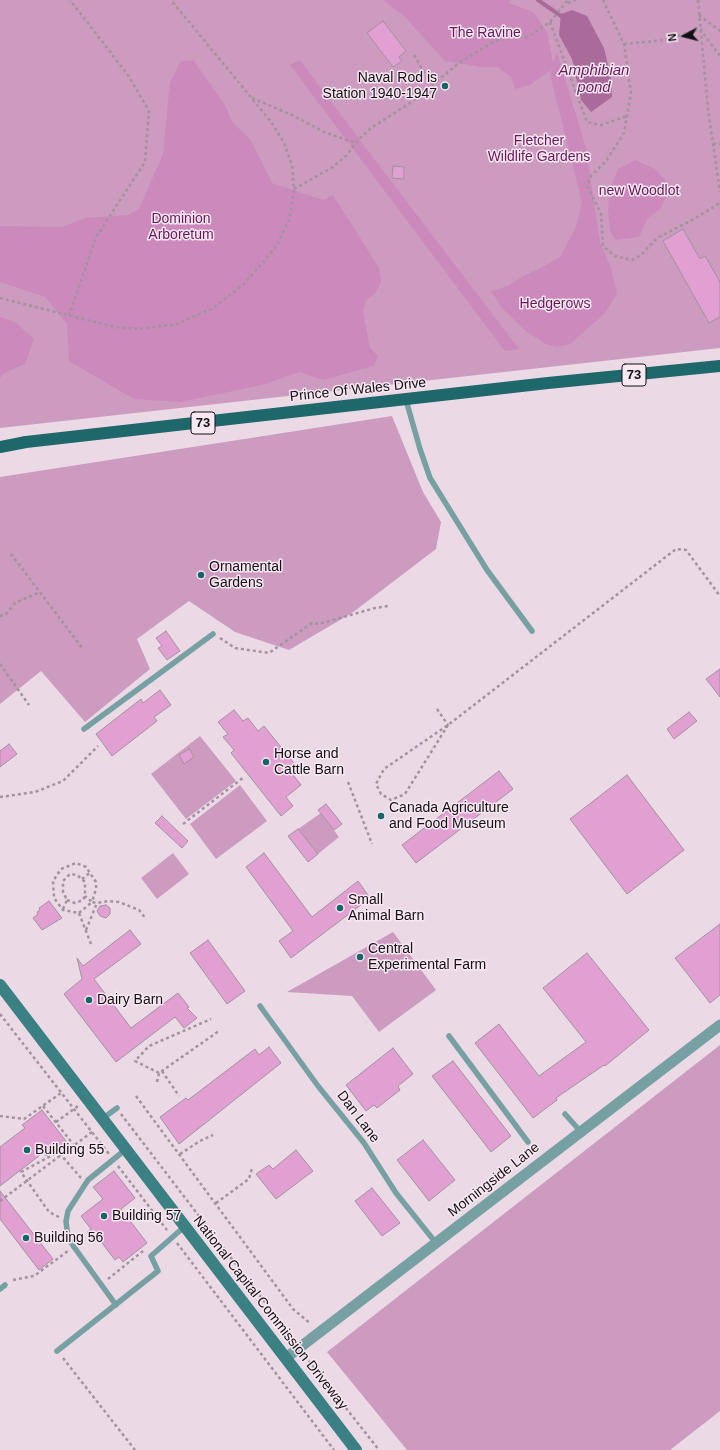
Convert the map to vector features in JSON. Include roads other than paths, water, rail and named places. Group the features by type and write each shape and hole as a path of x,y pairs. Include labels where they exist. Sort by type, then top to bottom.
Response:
{"main road":[{"name":"Prince Of Wales Drive","path":"0,447 26,442 548,383 720,366"}],"street":[{"name":"National Capital Commission Driveway","path":"0,985 356,1450"},
{"name":"Morningside Lane","path":"286,1358 720,1026"}],"lane":[{"path":"406,400 430,478 487,570 532,631"},
{"path":"84,729 213,634"},
{"name":"Dan Lane","path":"260,1006 318,1086 364,1143 396,1193 436,1244"},
{"path":"449,1036 528,1142"},
{"path":"102,1119 117,1108"},
{"path":"565,1114 581,1132"},
{"path":"116,1305 68,1238 66,1221 68,1211 86,1183 125,1150"},
{"path":"57,1351 158,1272 152,1256 184,1227"},
{"path":"0,1289 5,1286"}],"water":[{"name":"Amphibian pond","path":"572,10 587,16 604,48 611,78 612,97 591,112 581,100 572,59 559,35 561,14"}],"waterway":[{"path":"538,0 564,18"}],"place":[{"name":"Naval Rod is Station 1940-1947","path":"445,86"},
{"name":"Ornamental Gardens","path":"201,575"},
{"name":"Horse and Cattle Barn","path":"266,762"},
{"name":"Canada Agriculture and Food Museum","path":"381,816"},
{"name":"Small Animal Barn","path":"340,908"},
{"name":"Central Experimental Farm","path":"360,957"},
{"name":"Dairy Barn","path":"89,1000"},
{"name":"Building 55","path":"27,1150"},
{"name":"Building 57","path":"104,1216"},
{"name":"Building 56","path":"26,1238"}],"park label":[{"name":"The Ravine","path":"485,33"},
{"name":"Fletcher Wildlife Gardens","path":"539,150"},
{"name":"new Woodlot","path":"639,191"},
{"name":"Dominion Arboretum","path":"181,228"},
{"name":"Hedgerows","path":"555,304"}]}
